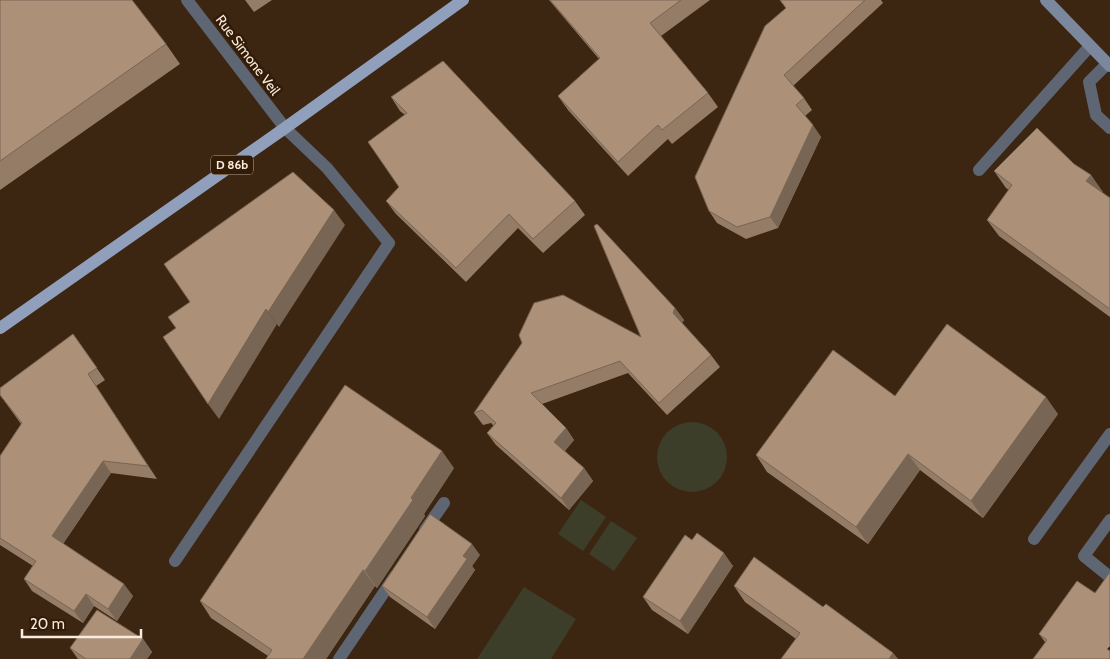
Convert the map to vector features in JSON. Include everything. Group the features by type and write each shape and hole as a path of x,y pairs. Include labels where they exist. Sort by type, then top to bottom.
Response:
{"main road":[{"name":"D 86b","path":"0,328 285,128 462,0"}],"street":[{"name":"Rue Simone Veil","path":"175,561 390,243 327,168 285,128 187,0"},
{"path":"1046,0 1109,65 1089,82 1096,115 1110,128"},
{"path":"979,170 1090,46"},
{"path":"1034,539 1110,434"},
{"path":"416,544 444,503"},
{"path":"1110,520 1084,556 1110,577"},
{"path":"339,659 400,569"}],"green space":[{"path":"692,422 705,425 717,432 724,444 727,457 724,470 717,482 705,489 692,492 679,489 667,482 660,470 657,457 660,444 667,432 679,425"},
{"path":"581,500 606,517 583,551 558,534"},
{"path":"611,521 637,538 614,571 589,554"},
{"path":"524,587 576,619 551,659 477,659"}],"building":[{"path":"0,0 132,0 166,44 0,161"},
{"path":"550,0 681,0 650,23 708,93 662,130 658,125 618,162 558,96 600,58"},
{"path":"780,0 865,0 784,75 804,98 796,105 813,125 770,217 737,227 709,211 695,177 765,26 786,8"},
{"path":"443,61 575,201 533,239 509,214 456,268 386,201 399,187 368,142 407,113 391,97"},
{"path":"1037,128 1074,164 1091,175 1086,181 1110,198 1110,309 987,220 1012,185 994,171"},
{"path":"293,172 334,210 268,312 266,309 208,404 163,337 176,328 168,317 190,302 164,264"},
{"path":"597,224 675,308 673,313 711,355 659,403 620,361 531,393 566,428 554,442 584,468 561,498 487,433 496,423 482,410 474,413 522,343 519,335 534,303 563,295 641,337 594,226"},
{"path":"947,324 1046,397 971,501 908,454 856,527 756,455 833,350 895,396"},
{"path":"73,334 97,368 88,374 148,466 103,461 52,536 124,584 108,609 86,594 74,611 24,579 36,561 0,538 0,456 22,423 0,395 0,388"},
{"path":"345,385 442,451 411,498 413,500 303,659 266,659 272,650 200,601"},
{"path":"430,514 472,544 463,556 467,559 427,617 382,586"},
{"path":"697,533 724,553 680,621 643,597 685,535 692,540"},
{"path":"754,557 823,607 826,604 893,653 889,659 781,659 800,633 734,586"},
{"path":"1110,572 1110,646 1107,649 1110,651 1110,659 1033,659 1047,640 1039,634 1077,581 1095,593"},
{"path":"97,610 143,639 130,659 86,659 70,648"}]}
